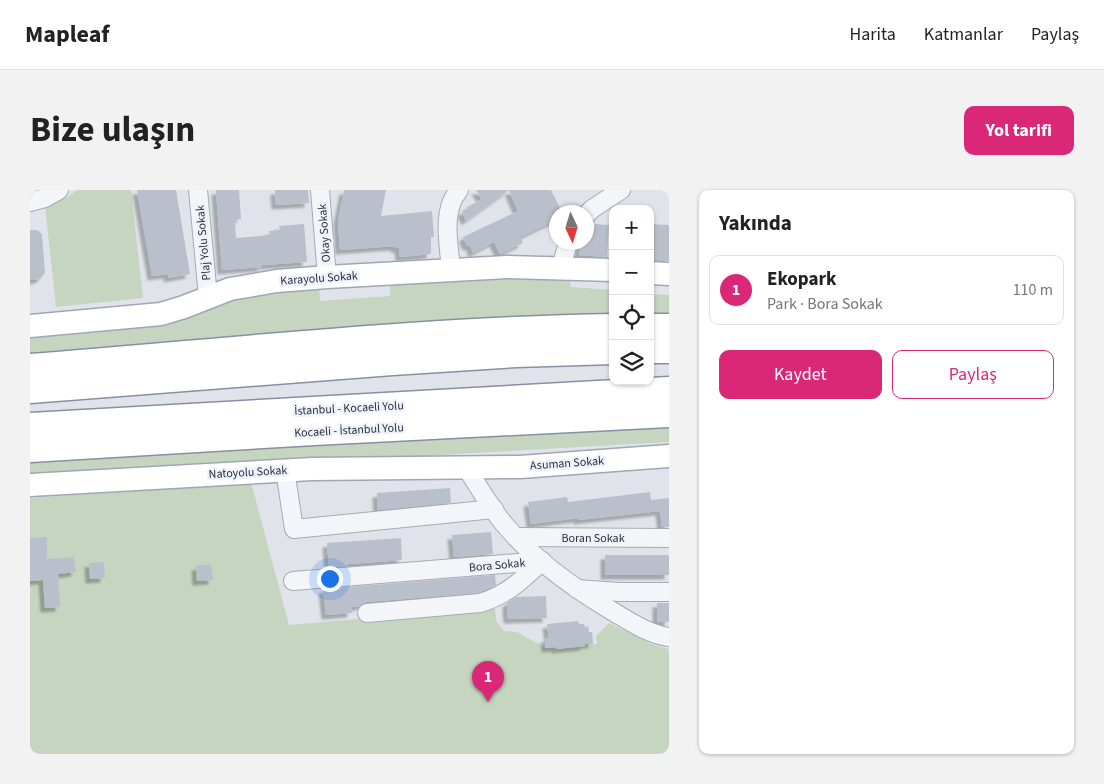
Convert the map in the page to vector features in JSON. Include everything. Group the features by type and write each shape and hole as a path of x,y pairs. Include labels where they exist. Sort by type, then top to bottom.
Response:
{"highway":[{"path":"654,327 669,327"},
{"path":"30,367 365,340 568,328 609,328"},
{"path":"654,350 669,350"},
{"path":"30,390 392,362 609,351"},
{"name":"İstanbul - Kocaeli Yolu","path":"30,426 669,390"},
{"name":"Kocaeli - İstanbul Yolu","path":"30,449 669,414"}],"main road":[{"name":"Karayolu Sokak","path":"30,326 148,316 170,312 208,297 244,286 327,276 507,267 609,270"},
{"path":"654,273 669,274"},
{"name":"Asuman Sokak","path":"466,467 520,467 669,456"},
{"name":"Natoyolu Sokak","path":"30,485 286,470 466,467"}],"street":[{"path":"30,202 45,198 59,190"},
{"name":"Plaj Yolu Sokak","path":"198,190 208,297"},
{"name":"Okay Sokak","path":"320,190 327,276"},
{"path":"451,270 448,213 453,198 459,190"},
{"path":"594,208 620,190"},
{"path":"561,268 566,250"},
{"path":"466,467 516,538 542,561 576,589 630,622 669,637"},
{"path":"286,470 294,529 494,509"},
{"name":"Boran Sokak","path":"516,538 669,538"},
{"name":"Bora Sokak","path":"293,581 542,561"},
{"name":"Bora Sokak","path":"366,613 480,603 494,599 506,592 542,561"},
{"path":"576,589 619,592 669,592"}],"green space":[{"path":"77,190 131,190 143,298 56,307 45,206 68,197"},
{"path":"569,277 571,287 609,290 609,315 30,355 30,334 166,321 259,292 319,285 320,301 390,296 390,281 429,278"},
{"path":"654,294 669,295 669,314 654,314"},
{"path":"669,424 669,442 30,478 30,461"},
{"path":"251,482 289,625 495,607 496,621 504,631 517,632 546,648 556,647 556,649 567,648 567,646 597,644 596,636 609,623 651,644 669,649 669,754 30,754 30,498"}],"building":[{"path":"137,190 176,190 190,274 168,278 168,274 152,276"},
{"path":"216,190 239,190 241,219 235,220 236,238 270,235 269,231 280,230 279,226 304,224 307,262 222,270"},
{"path":"275,190 308,190 309,203 276,205"},
{"path":"344,190 386,190 381,216 432,211 434,237 431,237 431,254 400,257 399,248 395,248 395,246 340,250 338,220"},
{"path":"476,190 509,190 466,221 462,211 482,199"},
{"path":"509,190 551,190 558,205 549,205 549,223 520,237 523,243 500,254 494,242 473,253 470,245 467,246 463,237 518,211"},
{"path":"595,224 609,225 607,257 579,255 579,250 594,250"},
{"path":"654,224 669,225 669,261 654,260"},
{"path":"30,230 37,230 42,234 45,273 40,279 30,280"},
{"path":"450,488 451,503 378,510 377,493"},
{"path":"650,492 651,500 669,498 669,527 662,527 660,511 531,524 528,502 567,497 568,502"},
{"path":"491,532 493,554 454,557 452,535"},
{"path":"47,537 47,559 74,557 76,572 58,574 60,607 45,608 43,580 30,581 30,538"},
{"path":"401,538 402,560 329,567 327,543"},
{"path":"605,555 669,555 669,575 605,575"},
{"path":"104,562 105,578 90,579 89,563"},
{"path":"211,564 213,580 197,581 196,566"},
{"path":"495,575 496,585 478,593 366,602 360,606 351,607 352,613 326,615 323,589"},
{"path":"546,596 547,618 508,619 507,603 516,597"},
{"path":"657,603 669,603 669,622 657,622"},
{"path":"578,621 579,624 584,624 585,627 588,626 589,632 592,632 593,644 556,649 556,647 546,648 545,638 549,638 547,624"}],"place":[{"name":"Ekopark","path":"488,702"}]}
